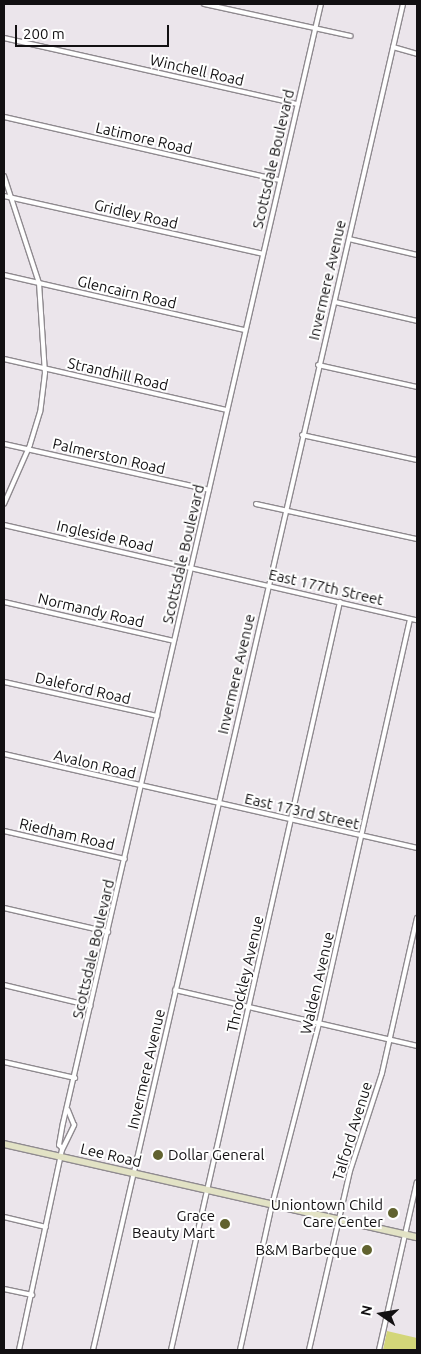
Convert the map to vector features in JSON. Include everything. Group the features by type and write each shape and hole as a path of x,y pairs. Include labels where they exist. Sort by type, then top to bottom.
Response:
{"main road":[{"name":"Lee Road","path":"4,1144 417,1237"}],"street":[{"path":"204,4 350,36"},
{"name":"Scottsdale Boulevard","path":"62,1148 59,1145 192,568 262,254 321,4"},
{"name":"Invermere Avenue","path":"93,1350 267,585 318,365 335,302 403,4"},
{"name":"Winchell Road","path":"4,38 298,104"},
{"path":"393,47 417,54"},
{"name":"Latimore Road","path":"4,117 280,180"},
{"path":"4,176 39,283 45,369 40,412 28,450 4,504"},
{"name":"Gridley Road","path":"4,196 262,254"},
{"path":"349,239 417,255"},
{"name":"Glencairn Road","path":"4,275 245,330"},
{"path":"335,302 417,321"},
{"name":"Strandhill Road","path":"4,359 227,410"},
{"path":"318,365 417,387"},
{"path":"302,435 417,460"},
{"name":"Palmerston Road","path":"4,444 209,490"},
{"path":"256,504 417,539"},
{"name":"Ingleside Road","path":"4,525 230,576"},
{"name":"East 177th Street","path":"230,576 417,620"},
{"name":"Normandy Road","path":"4,602 174,641"},
{"name":"Throckley Avenue","path":"171,1350 340,602"},
{"name":"Walden Avenue","path":"240,1350 273,1204 319,1023 410,619"},
{"name":"Daleford Road","path":"4,682 157,716"},
{"name":"Avalon Road","path":"4,754 182,795"},
{"name":"East 173rd Street","path":"182,795 417,848"},
{"name":"Riedham Road","path":"4,831 125,859"},
{"path":"4,908 108,932"},
{"name":"Talford Avenue","path":"309,1350 350,1171 390,1039 417,918"},
{"path":"4,985 91,1006"},
{"path":"175,990 417,1046"},
{"path":"4,1062 75,1078"},
{"name":"Scottsdale Boulevard","path":"19,1350 62,1148 74,1125 68,1110"},
{"path":"379,1350 417,1182"},
{"path":"4,1218 46,1227"},
{"path":"4,1289 32,1295"}],"green space":[{"path":"387,1331 417,1338 417,1350 383,1350"}],"place":[{"name":"Dollar General","path":"158,1155"},
{"name":"Uniontown Child Care Center","path":"393,1213"},
{"name":"Grace Beauty Mart","path":"225,1224"},
{"name":"B&M Barbeque","path":"367,1250"}]}
